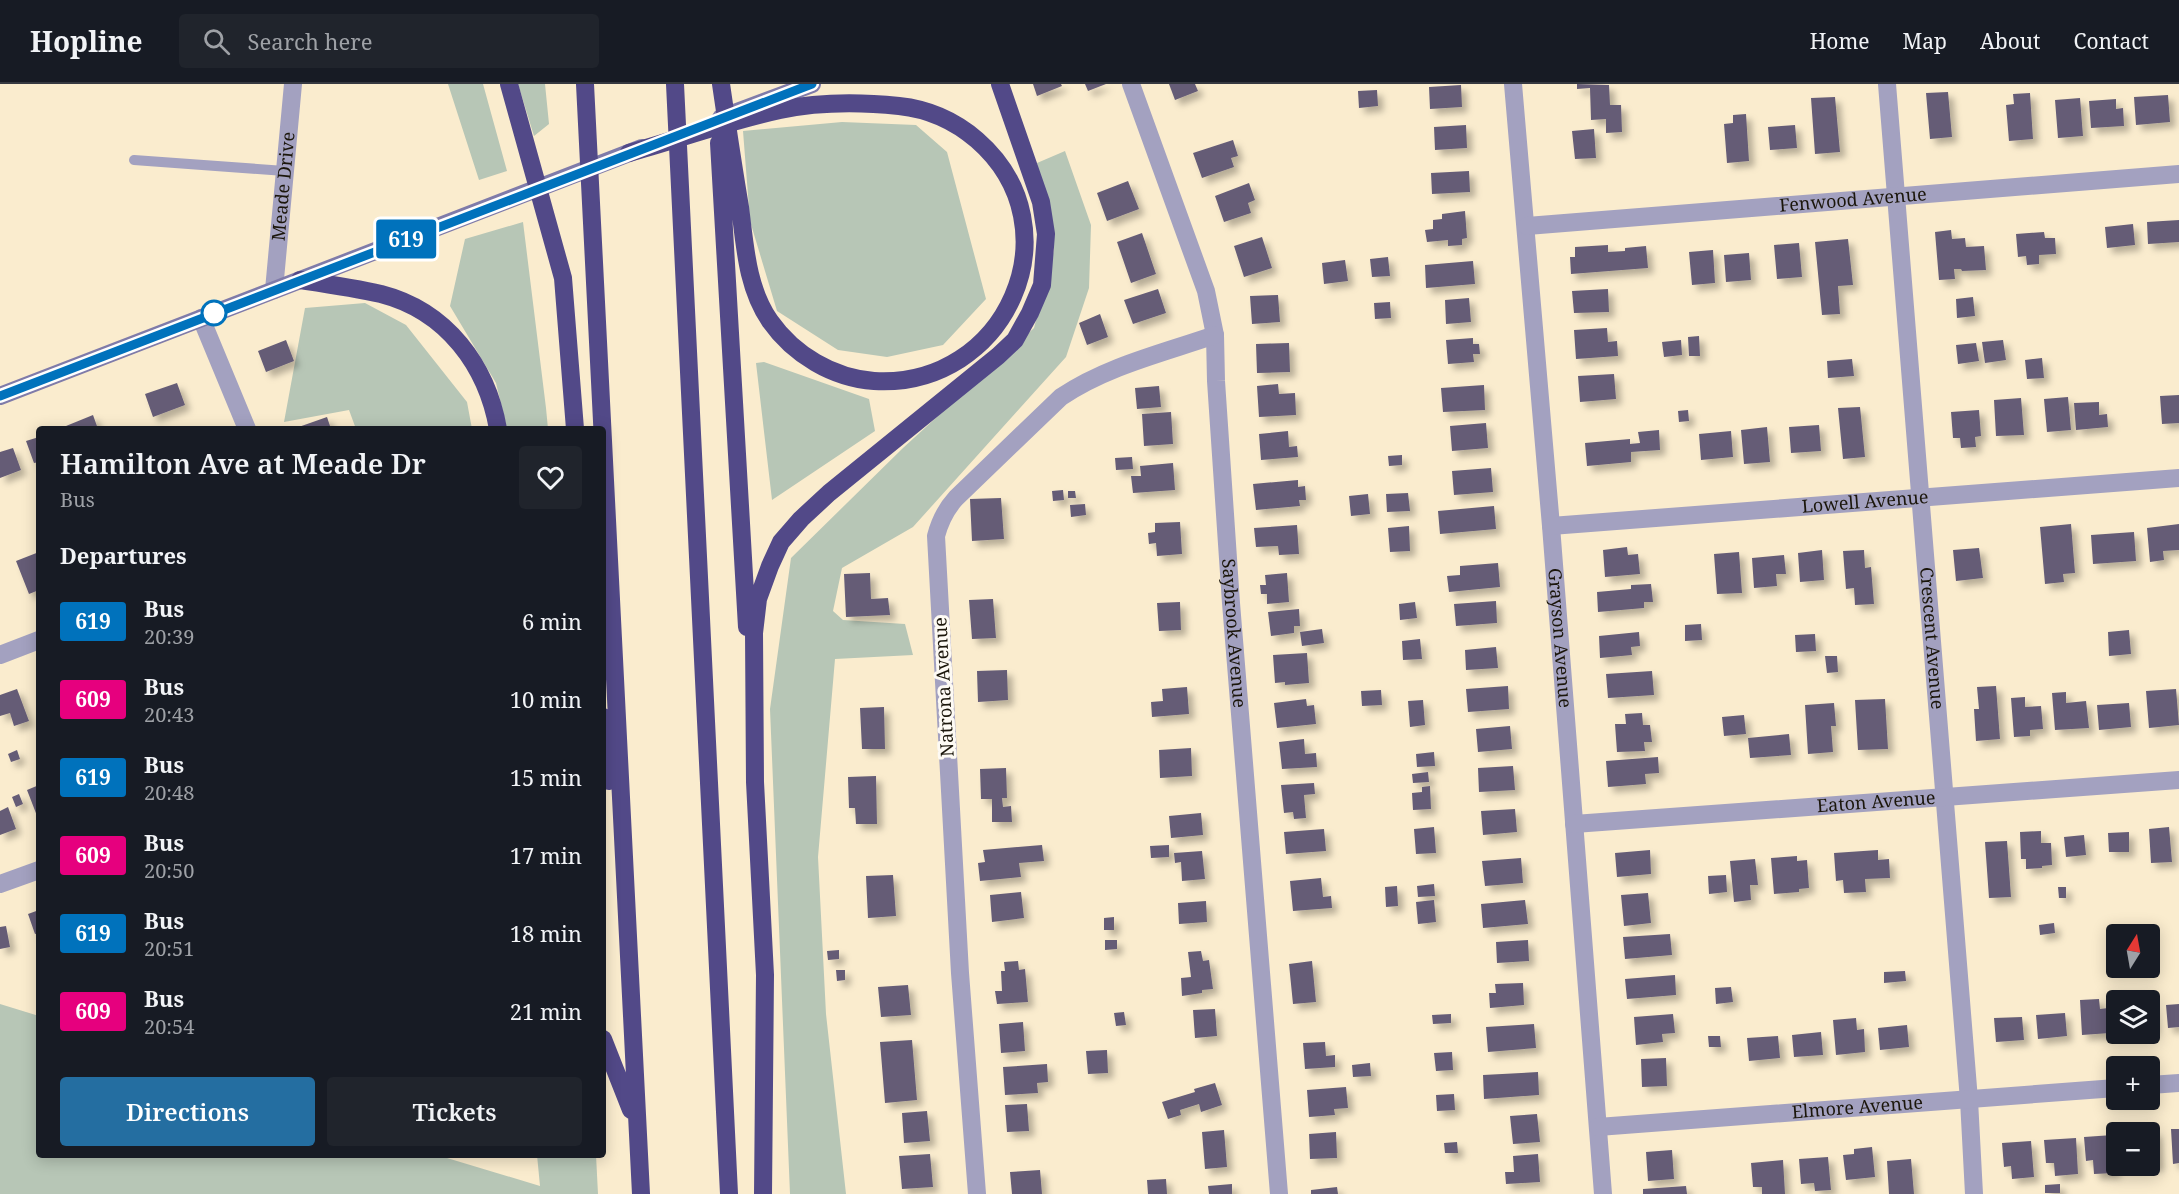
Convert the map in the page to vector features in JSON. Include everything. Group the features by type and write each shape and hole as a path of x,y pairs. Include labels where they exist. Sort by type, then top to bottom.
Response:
{"highway":[{"path":"585,84 603,426"},
{"path":"675,84 729,1194"},
{"path":"716,84 743,587 756,743"},
{"path":"628,153 780,110 811,106 859,104 917,109 945,118 966,130 987,149 1002,168 1013,189 1021,214 1024,241 1022,269 1015,293 1004,316 989,336 969,354 946,368 921,377 892,382 861,380 835,373 812,361 788,343 770,321 758,300 750,277 743,228 721,84"},
{"path":"763,1194 765,975 755,782 754,633 758,599 781,542 829,493 1015,340 1030,313 1042,285 1046,234 1041,202 1000,84"},
{"path":"511,90 563,278 575,426"},
{"path":"300,280 383,295 409,305 433,319 453,336 472,360 486,384 494,406 497,426"},
{"path":"606,493 641,1194"},
{"path":"606,748 632,1014"},
{"path":"606,1046 637,1123"}],"main road":[{"path":"0,396 812,84"}],"street":[{"name":"Meade Drive","path":"274,290 293,84"},
{"name":"Saybrook Avenue","path":"1131,84 1206,291 1215,335 1231,603 1279,1194"},
{"name":"Grayson Avenue","path":"1513,84 1527,226 1603,1194"},
{"name":"Crescent Avenue","path":"1887,84 1969,1100 1974,1194"},
{"name":"Fenwood Avenue","path":"1527,226 2179,174"},
{"path":"201,318 246,426"},
{"name":"Natrona Avenue","path":"977,1194 958,949 936,536 940,521 947,507 956,498 1061,397 1080,384 1104,373 1215,335"},
{"name":"Lowell Avenue","path":"1551,526 2179,477"},
{"path":"0,655 36,641"},
{"name":"Eaton Avenue","path":"1574,824 2179,780"},
{"path":"0,884 36,871"},
{"path":"2160,1084 2179,1083"},
{"name":"Elmore Avenue","path":"1598,1127 2106,1089"}],"lane":[{"path":"134,160 285,171"}],"green space":[{"path":"448,84 483,84 507,171 479,180"},
{"path":"518,84 545,84 549,124 534,136"},
{"path":"842,122 916,125 947,152 986,299 943,345 887,357 838,350 777,311 750,221 743,131"},
{"path":"1065,151 1091,225 1089,288 1066,357 913,527 842,568 833,611 843,620 905,624 913,655 835,659 818,857 826,1014 846,1194 790,1194 770,709 791,558 903,448 1034,328 1054,250 1037,163"},
{"path":"523,222 548,426 506,426 496,383 450,306 465,239"},
{"path":"365,303 406,325 467,402 471,426 355,426 349,410 284,422 305,308"},
{"path":"764,362 869,399 875,431 772,500 756,363"},
{"path":"0,1004 36,1015 36,1158 447,1158 540,1186 537,1158 596,1158 598,1194 0,1194"}],"building":[{"path":"1033,84 1061,84 1062,86 1037,96"},
{"path":"1085,84 1106,84 1088,91"},
{"path":"1169,84 1195,84 1198,91 1175,100"},
{"path":"1577,84 1609,85 1610,105 1621,105 1622,132 1606,133 1606,119 1591,120 1590,88 1577,89"},
{"path":"1461,85 1462,107 1430,109 1429,87"},
{"path":"1377,90 1378,106 1359,108 1358,91"},
{"path":"1948,92 1952,137 1930,139 1926,93"},
{"path":"2030,93 2033,139 2009,141 2006,105 2014,104 2013,94"},
{"path":"2168,95 2170,122 2136,125 2134,97"},
{"path":"1835,97 1840,152 1815,154 1811,98"},
{"path":"2080,98 2083,136 2058,138 2055,100"},
{"path":"2116,99 2116,109 2123,108 2124,126 2091,128 2089,101"},
{"path":"1746,114 1749,161 1727,163 1724,124 1733,123 1733,115"},
{"path":"1466,125 1467,148 1435,150 1434,127"},
{"path":"1795,125 1797,148 1770,150 1768,127"},
{"path":"1594,129 1596,158 1575,159 1572,131"},
{"path":"1233,140 1238,156 1231,158 1234,167 1202,178 1193,153"},
{"path":"1469,171 1470,192 1432,194 1431,173"},
{"path":"1128,181 1139,209 1107,221 1097,193"},
{"path":"1249,183 1255,200 1248,203 1251,213 1224,222 1215,196"},
{"path":"1465,211 1467,238 1462,239 1462,245 1448,246 1448,240 1427,242 1425,230 1433,229 1433,220 1442,219 1442,214"},
{"path":"2179,220 2179,242 2148,244 2147,222"},
{"path":"2133,224 2135,245 2107,248 2105,227"},
{"path":"1951,230 1952,239 1965,238 1966,247 1984,246 1986,270 1954,269 1955,279 1939,280 1935,232"},
{"path":"2044,232 2045,238 2055,238 2056,254 2039,255 2039,264 2027,265 2026,256 2018,257 2016,234"},
{"path":"1142,233 1156,274 1131,283 1117,242"},
{"path":"1262,237 1272,268 1244,277 1234,246"},
{"path":"1848,239 1853,285 1838,286 1840,314 1822,315 1815,242"},
{"path":"1799,243 1802,277 1777,279 1774,245"},
{"path":"1608,245 1608,252 1646,246 1648,268 1571,274 1570,257 1575,257 1575,247"},
{"path":"1713,250 1715,283 1692,285 1689,252"},
{"path":"1749,253 1751,280 1726,282 1724,255"},
{"path":"1388,257 1390,276 1372,277 1370,259"},
{"path":"1345,260 1348,281 1324,284 1322,263"},
{"path":"1473,261 1475,284 1426,288 1425,265"},
{"path":"1158,289 1166,313 1133,324 1124,300"},
{"path":"1608,289 1609,312 1574,313 1572,291"},
{"path":"1278,295 1280,322 1252,324 1250,296"},
{"path":"1973,297 1975,316 1957,318 1956,299"},
{"path":"1469,298 1471,322 1446,324 1445,300"},
{"path":"1390,302 1391,318 1375,319 1374,303"},
{"path":"1100,314 1108,337 1087,345 1079,323"},
{"path":"1607,328 1608,342 1617,341 1618,356 1576,359 1574,330"},
{"path":"1699,336 1700,356 1689,356 1688,337"},
{"path":"1473,338 1473,344 1479,344 1480,354 1473,354 1474,362 1448,364 1446,340"},
{"path":"286,340 294,361 266,372 258,351"},
{"path":"1681,340 1682,355 1664,357 1662,342"},
{"path":"2003,340 2006,360 1985,363 1982,342"},
{"path":"1289,343 1290,372 1257,373 1256,344"},
{"path":"1976,343 1979,361 1958,364 1956,345"},
{"path":"2042,358 2044,378 2027,379 2025,360"},
{"path":"1852,359 1854,376 1828,378 1827,361"},
{"path":"1614,374 1616,399 1580,402 1578,376"},
{"path":"177,383 185,405 153,417 145,394"},
{"path":"1278,384 1279,394 1295,393 1296,415 1259,417 1257,386"},
{"path":"1484,385 1485,410 1443,412 1441,388"},
{"path":"1159,386 1161,407 1137,409 1135,388"},
{"path":"2179,395 2179,423 2162,424 2160,396"},
{"path":"2068,397 2071,430 2047,432 2044,399"},
{"path":"2021,398 2024,435 1996,436 1994,400"},
{"path":"2099,402 2099,415 2107,414 2108,427 2076,430 2074,403"},
{"path":"1860,407 1865,457 1843,459 1838,408"},
{"path":"1688,410 1689,421 1679,422 1678,411"},
{"path":"1979,410 1981,436 1975,437 1976,447 1961,448 1960,438 1953,438 1951,412"},
{"path":"1171,412 1173,444 1144,446 1142,414"},
{"path":"93,415 97,426 66,426"},
{"path":"327,417 330,426 302,426"},
{"path":"1486,423 1488,448 1452,451 1450,426"},
{"path":"1819,425 1821,451 1791,453 1789,427"},
{"path":"1767,427 1770,462 1744,464 1741,430"},
{"path":"1659,430 1660,450 1631,452 1631,462 1587,466 1585,443 1630,439 1630,444 1640,443 1638,432"},
{"path":"1288,431 1289,447 1297,446 1298,457 1261,460 1259,434"},
{"path":"1731,431 1733,457 1701,460 1699,434"},
{"path":"36,438 36,463 34,463 26,441"},
{"path":"13,448 21,470 0,478 0,452"},
{"path":"1402,455 1402,465 1389,466 1388,456"},
{"path":"1132,457 1133,469 1116,470 1115,458"},
{"path":"1173,463 1175,490 1133,493 1131,476 1141,476 1140,466"},
{"path":"1491,468 1493,492 1454,495 1452,471"},
{"path":"1298,480 1298,487 1305,486 1306,500 1299,500 1300,506 1256,510 1253,484"},
{"path":"1063,490 1064,500 1053,501 1052,491"},
{"path":"1068,491 1075,491 1076,498 1068,498"},
{"path":"1408,493 1410,511 1387,512 1386,494"},
{"path":"1368,494 1370,514 1351,516 1349,496"},
{"path":"1001,498 1004,539 972,541 970,499"},
{"path":"1085,504 1086,515 1071,517 1070,505"},
{"path":"1494,506 1496,529 1440,534 1438,511"},
{"path":"1180,522 1182,554 1157,556 1156,543 1149,544 1148,533 1155,532 1155,523"},
{"path":"2071,524 2075,573 2063,574 2064,582 2045,584 2040,527"},
{"path":"2179,524 2179,550 2163,551 2164,560 2150,562 2147,528"},
{"path":"1297,525 1299,554 1279,555 1278,546 1256,547 1254,528"},
{"path":"1409,526 1410,551 1390,552 1388,528"},
{"path":"2134,532 2136,561 2093,564 2091,535"},
{"path":"1627,547 1628,555 1638,554 1640,574 1605,577 1603,550"},
{"path":"1979,548 1983,578 1956,581 1953,550"},
{"path":"1822,550 1824,580 1800,582 1798,553"},
{"path":"1864,550 1865,568 1871,567 1874,604 1855,605 1854,588 1846,589 1843,551"},
{"path":"1739,552 1742,593 1717,594 1714,554"},
{"path":"36,553 36,591 29,594 16,561"},
{"path":"1784,555 1786,574 1776,574 1777,586 1754,588 1752,558"},
{"path":"1498,563 1500,587 1449,592 1447,576 1460,575 1460,566"},
{"path":"870,573 871,599 888,598 890,615 846,617 844,574"},
{"path":"1287,573 1289,602 1267,604 1267,594 1261,594 1260,585 1266,585 1265,575"},
{"path":"1651,584 1653,602 1644,602 1644,608 1598,612 1597,592 1631,589 1631,585"},
{"path":"993,599 996,638 972,639 969,600"},
{"path":"1496,601 1497,623 1456,626 1454,604"},
{"path":"1180,602 1181,630 1159,631 1157,603"},
{"path":"1415,602 1417,618 1400,620 1399,604"},
{"path":"1299,609 1300,626 1294,626 1294,633 1271,636 1268,612"},
{"path":"1701,624 1702,640 1685,641 1685,625"},
{"path":"1322,629 1324,643 1302,646 1300,632"},
{"path":"2129,630 2131,654 2109,656 2108,632"},
{"path":"1639,632 1640,646 1631,647 1632,655 1600,658 1599,636"},
{"path":"1815,634 1816,651 1796,652 1795,635"},
{"path":"1420,639 1422,659 1403,660 1402,641"},
{"path":"1496,647 1498,668 1466,670 1465,650"},
{"path":"1307,653 1309,683 1285,685 1285,682 1275,683 1273,655"},
{"path":"1825,656 1837,656 1838,672 1827,673"},
{"path":"1007,670 1008,700 978,702 977,671"},
{"path":"1652,671 1654,695 1608,698 1606,674"},
{"path":"1508,686 1509,709 1468,712 1466,689"},
{"path":"1996,686 2000,739 1976,741 1974,709 1979,709 1977,687"},
{"path":"1187,687 1189,714 1152,717 1151,702 1163,701 1162,689"},
{"path":"17,689 29,721 14,726 10,713 0,716 0,695"},
{"path":"2176,689 2179,725 2149,728 2146,691"},
{"path":"1381,690 1382,705 1362,706 1361,691"},
{"path":"2066,692 2066,703 2086,701 2089,728 2055,730 2052,693"},
{"path":"2025,697 2025,707 2041,706 2043,729 2030,730 2030,736 2014,737 2011,698"},
{"path":"1306,699 1307,706 1314,705 1316,724 1277,728 1274,703"},
{"path":"1885,699 1888,749 1858,750 1855,700"},
{"path":"1423,700 1425,725 1410,727 1408,701"},
{"path":"1834,703 1836,726 1831,726 1833,752 1808,754 1805,705"},
{"path":"2129,703 2131,727 2099,730 2097,705"},
{"path":"884,707 885,749 862,749 860,708"},
{"path":"1642,713 1643,725 1650,725 1652,742 1644,742 1645,751 1617,752 1615,724 1626,724 1625,714"},
{"path":"1744,715 1746,734 1724,736 1722,717"},
{"path":"1510,726 1512,749 1478,752 1476,729"},
{"path":"1789,734 1791,755 1750,758 1748,738"},
{"path":"1304,739 1305,754 1316,753 1317,767 1282,769 1279,742"},
{"path":"1191,748 1192,776 1160,778 1159,750"},
{"path":"17,750 20,759 11,762 8,754"},
{"path":"1434,752 1435,766 1417,767 1416,754"},
{"path":"1658,757 1659,773 1645,774 1646,784 1608,787 1606,761"},
{"path":"1513,766 1515,790 1479,792 1478,768"},
{"path":"1006,768 1007,798 1002,798 1003,807 1011,806 1012,822 992,822 992,799 981,799 980,769"},
{"path":"1428,772 1429,782 1413,783 1412,774"},
{"path":"876,776 877,824 856,824 855,808 849,808 848,777"},
{"path":"1314,783 1315,794 1304,795 1306,818 1294,819 1293,812 1284,813 1281,785"},
{"path":"36,786 36,813 27,790"},
{"path":"1430,786 1431,809 1413,810 1412,793 1422,792 1422,787"},
{"path":"19,794 23,804 16,807 12,797"},
{"path":"8,807 16,829 0,835 0,811"},
{"path":"1515,809 1517,832 1483,835 1481,811"},
{"path":"1201,813 1203,835 1171,838 1169,816"},
{"path":"1434,827 1436,853 1416,854 1414,829"},
{"path":"2169,827 2172,862 2151,863 2149,829"},
{"path":"1324,829 1326,851 1286,854 1284,832"},
{"path":"2041,831 2041,843 2051,843 2052,865 2026,869 2026,859 2021,859 2020,832"},
{"path":"2129,832 2129,852 2109,852 2108,833"},
{"path":"2084,835 2086,855 2066,857 2064,837"},
{"path":"2007,841 2011,897 1989,898 1985,842"},
{"path":"1042,845 1044,861 1019,863 1021,877 980,881 978,863 985,862 983,850"},
{"path":"1169,845 1169,857 1151,858 1150,846"},
{"path":"1650,850 1651,874 1617,877 1615,853"},
{"path":"1878,850 1878,860 1889,859 1890,878 1865,879 1866,892 1844,893 1843,880 1836,881 1834,853"},
{"path":"1202,851 1205,879 1182,881 1181,862 1175,863 1174,853"},
{"path":"1797,856 1797,861 1807,860 1809,888 1799,889 1799,892 1774,894 1771,858"},
{"path":"1521,858 1523,883 1485,886 1482,861"},
{"path":"1755,859 1758,885 1750,885 1751,900 1734,902 1730,861"},
{"path":"893,875 896,916 868,918 866,876"},
{"path":"1726,875 1727,892 1709,894 1708,876"},
{"path":"1321,878 1323,897 1331,896 1332,908 1293,911 1290,881"},
{"path":"1434,884 1435,896 1418,897 1417,886"},
{"path":"1397,886 1398,906 1386,907 1385,887"},
{"path":"2058,887 2066,887 2066,898 2059,898"},
{"path":"1021,892 1024,918 992,922 990,895"},
{"path":"1648,893 1651,923 1624,926 1621,895"},
{"path":"1434,900 1436,922 1418,924 1416,902"},
{"path":"1525,900 1528,924 1483,928 1481,904"},
{"path":"1206,901 1207,922 1179,924 1178,903"},
{"path":"36,911 36,934 35,934 28,914"},
{"path":"1114,917 1114,930 1104,930 1104,918"},
{"path":"2054,923 2055,933 2040,935 2039,925"},
{"path":"6,926 10,947 0,949 0,927"},
{"path":"1670,934 1672,955 1625,959 1623,937"},
{"path":"1105,940 1117,940 1117,949 1105,950"},
{"path":"1528,940 1529,961 1497,963 1496,942"},
{"path":"839,950 839,959 828,960 827,951"},
{"path":"1201,951 1203,961 1209,960 1213,989 1182,996 1181,978 1191,977 1188,952"},
{"path":"1018,961 1019,970 1025,969 1028,1002 997,1004 995,991 1002,991 1001,971 1005,971 1004,962"},
{"path":"1312,961 1316,1002 1293,1004 1289,964"},
{"path":"836,970 845,970 845,980 837,981"},
{"path":"1905,971 1906,981 1884,983 1884,972"},
{"path":"1675,975 1676,995 1627,999 1625,979"},
{"path":"1523,983 1524,1005 1490,1008 1489,993 1496,993 1495,984"},
{"path":"908,985 911,1015 881,1017 878,987"},
{"path":"1731,987 1733,1002 1716,1004 1715,988"},
{"path":"2099,999 2100,1009 2106,1008 2106,1033 2082,1035 2080,1000"},
{"path":"2179,1004 2179,1027 2168,1028 2166,1005"},
{"path":"1215,1009 1217,1036 1195,1038 1193,1010"},
{"path":"1124,1012 1126,1025 1116,1026 1114,1013"},
{"path":"2065,1013 2067,1036 2038,1039 2036,1015"},
{"path":"1451,1014 1451,1023 1433,1024 1432,1015"},
{"path":"1673,1014 1675,1033 1662,1034 1663,1042 1636,1045 1634,1017"},
{"path":"2022,1017 2024,1040 1996,1042 1994,1018"},
{"path":"1856,1018 1857,1030 1864,1029 1865,1052 1836,1055 1833,1020"},
{"path":"1023,1022 1025,1051 1001,1053 999,1024"},
{"path":"1534,1024 1536,1048 1488,1052 1486,1027"},
{"path":"1907,1025 1909,1047 1880,1050 1878,1028"},
{"path":"1821,1032 1823,1055 1794,1057 1792,1035"},
{"path":"1708,1036 1720,1036 1721,1047 1709,1047"},
{"path":"1778,1036 1780,1058 1749,1061 1747,1038"},
{"path":"912,1040 917,1100 885,1103 880,1042"},
{"path":"1325,1042 1326,1056 1335,1055 1335,1067 1305,1069 1303,1043"},
{"path":"1107,1050 1108,1073 1088,1074 1086,1051"},
{"path":"1452,1052 1453,1070 1436,1071 1434,1053"},
{"path":"1666,1058 1667,1086 1642,1087 1641,1059"},
{"path":"1370,1063 1371,1076 1353,1077 1352,1065"},
{"path":"1047,1064 1048,1082 1037,1083 1038,1093 1005,1095 1003,1067"},
{"path":"1538,1072 1539,1095 1484,1099 1483,1075"},
{"path":"1215,1083 1222,1105 1201,1112 1199,1104 1180,1110 1181,1115 1168,1119 1162,1102"},
{"path":"1346,1087 1348,1108 1334,1109 1335,1115 1309,1117 1307,1090"},
{"path":"1454,1094 1455,1110 1437,1111 1436,1095"},
{"path":"1027,1104 1029,1131 1007,1132 1005,1105"},
{"path":"927,1111 930,1141 904,1143 902,1113"},
{"path":"1537,1114 1540,1142 1513,1144 1510,1116"},
{"path":"2171,1129 2179,1129 2179,1163 2173,1164"},
{"path":"1224,1130 1227,1167 1205,1169 1202,1132"},
{"path":"1336,1132 1337,1158 1310,1159 1309,1134"},
{"path":"2106,1135 2106,1173 2094,1174 2093,1160 2086,1161 2084,1137"},
{"path":"2076,1138 2078,1174 2055,1176 2054,1163 2046,1163 2044,1140"},
{"path":"2031,1141 2034,1177 2012,1179 2011,1166 2004,1167 2002,1143"},
{"path":"1457,1142 1458,1153 1445,1153 1444,1143"},
{"path":"1872,1147 1875,1177 1846,1180 1843,1155 1854,1154 1854,1149"},
{"path":"1672,1150 1674,1179 1648,1181 1646,1152"},
{"path":"930,1154 933,1187 902,1189 899,1156"},
{"path":"1538,1154 1540,1182 1506,1184 1505,1172 1514,1172 1513,1156"},
{"path":"1828,1157 1831,1190 1815,1191 1814,1183 1801,1184 1799,1159"},
{"path":"1911,1159 1914,1194 1889,1194 1887,1161"},
{"path":"1783,1160 1785,1194 1762,1194 1762,1187 1753,1187 1751,1163"},
{"path":"1040,1170 1042,1194 1012,1194 1010,1172"},
{"path":"1166,1179 1167,1194 1148,1194 1147,1180"},
{"path":"1232,1184 1232,1194 1209,1194 1208,1186"},
{"path":"2060,1184 2060,1193 2045,1193 2045,1185"},
{"path":"1686,1186 1687,1194 1643,1194 1643,1189"},
{"path":"1337,1187 1338,1194 1311,1194 1311,1190"}],"bus line":[{"name":"619","path":"0,396 812,84"}]}
